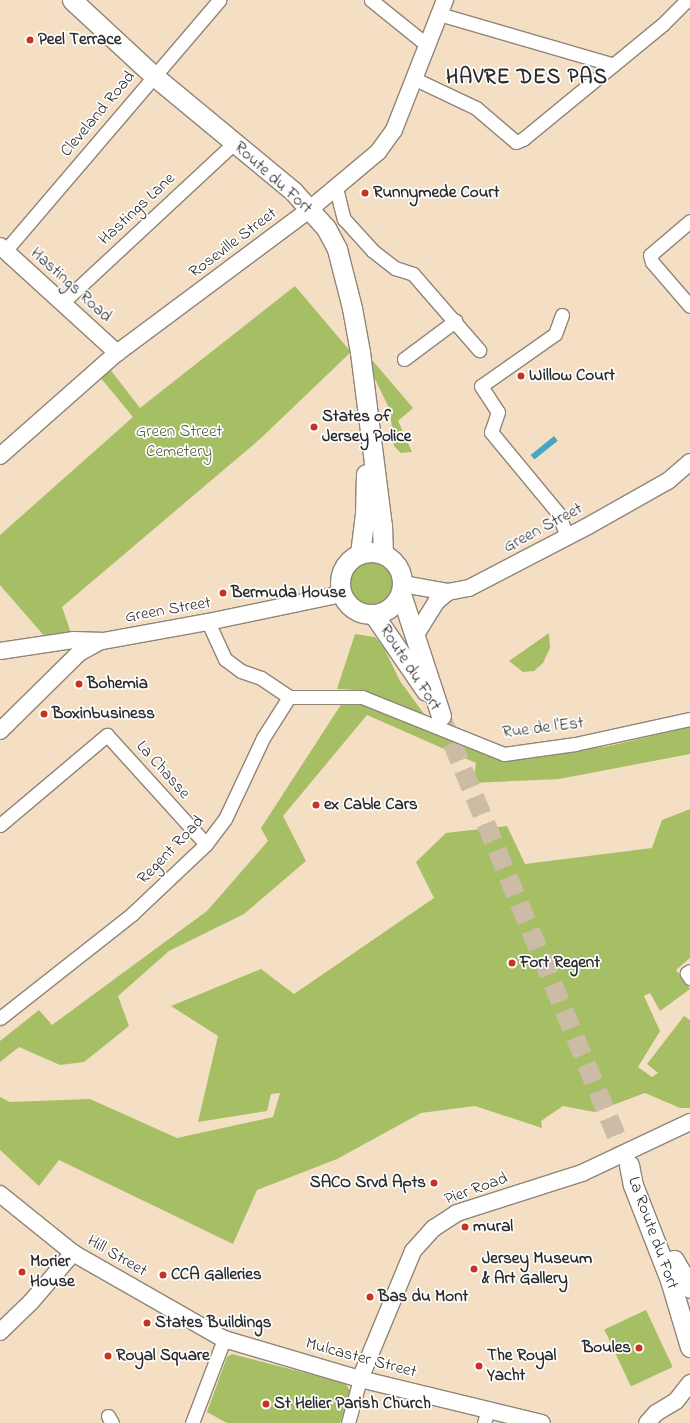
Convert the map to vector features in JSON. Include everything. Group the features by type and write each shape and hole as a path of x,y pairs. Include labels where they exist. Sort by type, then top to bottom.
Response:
{"highway":[{"name":"Route du Fort","path":"72,0 154,76 292,191 326,228 337,249 352,308 382,525 383,554"},
{"name":"Route du Fort","path":"360,554 365,515 368,419"},
{"path":"370,552 383,554 397,565 402,589 389,609 374,615 356,611 342,594 340,578 344,568 360,554 370,552"},
{"name":"Route du Fort","path":"374,615 441,716 415,636 402,589"},
{"name":"La Route du Fort","path":"687,1280 640,1180 629,1165 633,1185 670,1280 690,1347"},
{"path":"678,1307 676,1321 683,1346 690,1354"}],"main road":[{"name":"Roseville Street","path":"0,456 117,353 310,210 378,152 394,130 442,7"},
{"name":"Hastings Road","path":"3,249 63,302 117,353"},
{"name":"Green Street","path":"402,589 448,592 469,588 567,537 668,481 690,462"},
{"path":"415,636 436,602 448,592"},
{"name":"Green Street","path":"0,651 55,642 103,640 208,622 342,594"},
{"path":"0,731 67,665 90,646 103,640"},
{"path":"55,642 66,655 67,665"},
{"name":"Pier Road","path":"360,1379 413,1251 434,1228 457,1214 582,1173 690,1122"},
{"name":"Hill Street","path":"0,1194 73,1253 224,1339"},
{"path":"0,1332 36,1297 73,1253"},
{"name":"Mulcaster Street","path":"224,1339 486,1416 542,1423"},
{"path":"647,1423 656,1413 676,1401 690,1383"}],"street":[{"name":"Cleveland Road","path":"3,249 219,0"},
{"path":"371,0 427,45"},
{"path":"415,79 476,108 516,142 523,139 611,64 663,24 687,0"},
{"path":"442,7 611,64"},
{"name":"Hastings Lane","path":"63,302 235,142"},
{"path":"336,188 344,219 373,251 395,268 414,274 479,350"},
{"path":"690,221 650,255 652,262 690,306"},
{"path":"562,315 555,334 481,386 498,412 491,432 558,513 567,537"},
{"path":"404,359 455,322"},
{"path":"208,622 225,659 241,671 261,678 289,697"},
{"name":"Rue de l'Est","path":"289,697 362,697 504,754 575,744 690,719"},
{"name":"Regent Road","path":"0,1018 132,914 206,844 225,819 263,738 289,697"},
{"name":"La Chasse","path":"0,825 107,735 206,844"},
{"path":"690,971 687,973 690,978"},
{"path":"192,1423 224,1339"},
{"path":"348,1423 360,1379"}],"green space":[{"name":"Green Street Cemetery","path":"295,286 351,352 260,439 62,607 71,633 46,638 0,585 0,535 133,417 100,377 109,368 140,408"},
{"path":"367,354 413,408 398,421 412,452 401,453 394,446 390,410 373,375"},
{"path":"365,552 377,552 393,561 400,571 402,583 400,595 393,605 377,614 365,614 354,609 345,600 340,589 340,577 345,566 354,557"},
{"path":"549,633 550,648 543,663 534,671 523,672 509,661"},
{"path":"355,634 375,637 384,648 400,681 427,718 358,690 337,689"},
{"path":"342,703 365,705 502,760 609,746 690,727 690,754 559,779 473,783 476,763 367,715 283,816 306,861 244,914 169,951 118,996 129,1026 84,1062 60,1065 19,1047 0,1062 0,1041 39,1010 52,1025 207,911 268,841 261,828"},
{"name":"Fort Regent","path":"690,809 690,958 676,970 690,989 660,1011 650,993 644,996 660,1031 638,1067 652,1077 658,1073 647,1064 684,1016 690,1020 690,1108 680,1108 645,1093 594,1112 563,1106 541,1121 542,1128 475,1106 421,1113 337,1159 257,1190 233,1244 59,1160 39,1186 0,1150 0,1097 10,1102 90,1099 177,1138 273,1117 280,1093 271,1094 267,1111 198,1122 218,1036 171,1006 261,969 294,994 434,898 416,862 446,833 507,826 525,864 652,848 662,820"},
{"name":"Boules","path":"646,1310 673,1367 631,1387 604,1329"},
{"path":"232,1354 345,1383 351,1392 340,1423 227,1423 207,1412 227,1357"}],"water":[{"path":"554,436 558,441 534,460 531,455"}],"tunnel":[{"path":"441,716 629,1165"}],"place":[{"name":"Peel Terrace","path":"30,40"},
{"name":"Runnymede Court","path":"365,193"},
{"name":"Willow Court","path":"521,376"},
{"name":"States of Jersey Police","path":"314,427"},
{"name":"Bermuda House","path":"223,593"},
{"name":"Bohemia","path":"79,684"},
{"name":"Boxinbusiness","path":"44,714"},
{"name":"ex Cable Cars","path":"316,805"},
{"name":"Fort Regent","path":"512,963"},
{"name":"SACO Srvd Apts","path":"434,1183"},
{"name":"mural","path":"465,1227"},
{"name":"Jersey Museum & Art Gallery","path":"474,1269"},
{"name":"Morier House","path":"22,1272"},
{"name":"CCA Galleries","path":"163,1275"},
{"name":"Bas du Mont","path":"370,1297"},
{"name":"States Buildings","path":"147,1323"},
{"name":"Boules","path":"639,1348"},
{"name":"Royal Square","path":"108,1356"},
{"name":"The Royal Yacht","path":"479,1366"},
{"name":"St Helier Parish Church","path":"266,1404"}],"district":[{"name":"HAVRE DES PAS","path":"527,78"}]}
